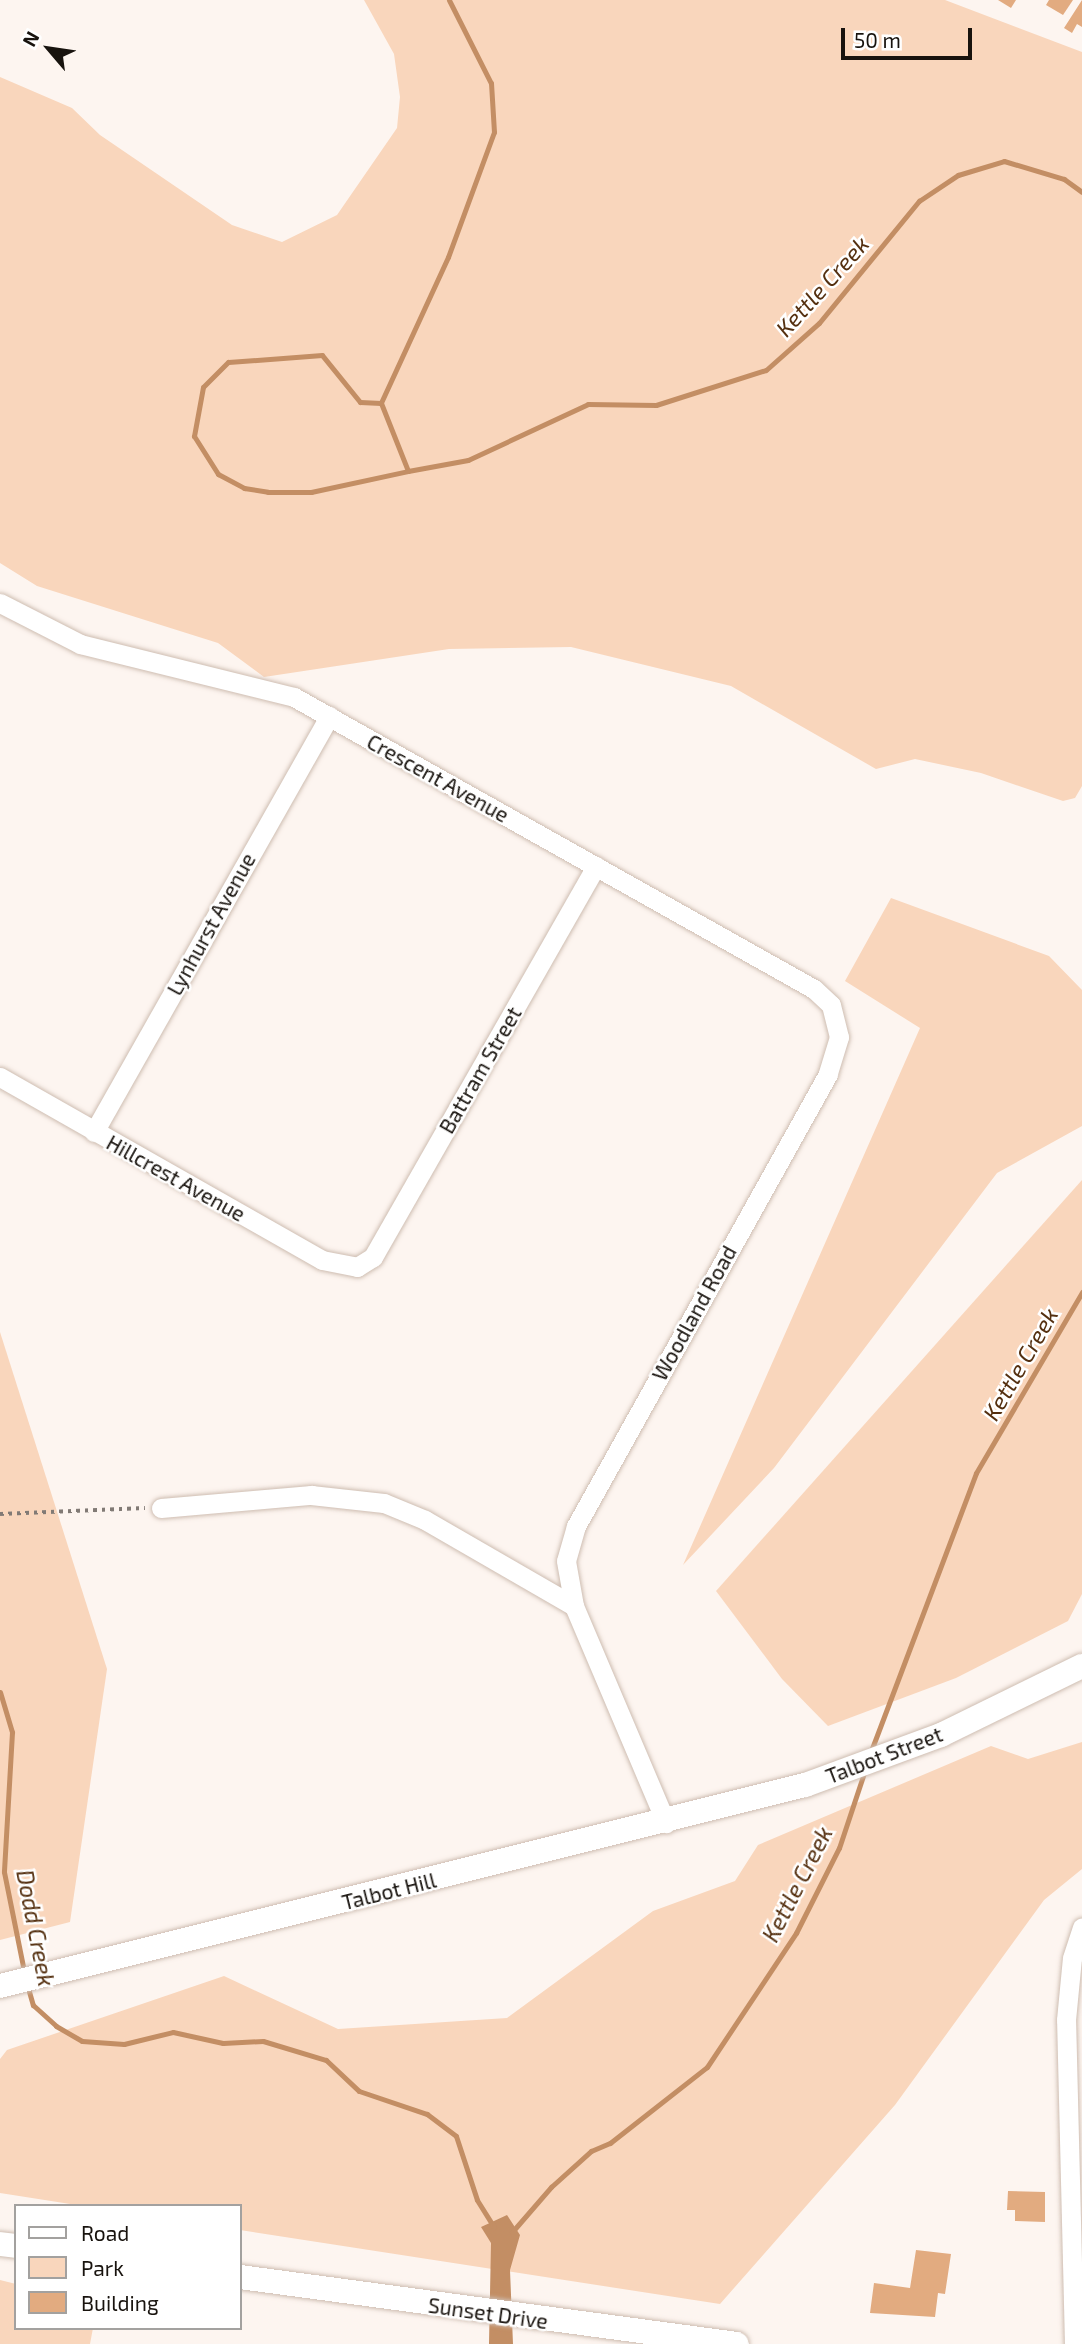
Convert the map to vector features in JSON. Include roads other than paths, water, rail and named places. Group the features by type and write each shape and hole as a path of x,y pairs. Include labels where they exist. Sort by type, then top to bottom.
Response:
{"main road":[{"name":"Talbot Street","path":"778,1793 910,1748 989,1713 1082,1666"},
{"name":"Talbot Hill","path":"0,1986 666,1823 778,1793"},
{"name":"Sunset Drive","path":"242,2277 569,2324 737,2344"}],"street":[{"name":"Crescent Avenue","path":"0,603 79,644 281,693 329,716 814,989 831,1005 838,1024"},
{"name":"Lynhurst Avenue","path":"94,1132 329,716"},
{"name":"Battram Street","path":"357,1267 373,1257 596,866"},
{"name":"Woodland Road","path":"666,1823 574,1606 566,1561 576,1526 828,1074 838,1050 838,1024"},
{"name":"Hillcrest Avenue","path":"0,1077 322,1260 357,1267"},
{"path":"161,1508 311,1495 384,1503 425,1520 574,1606"},
{"path":"1074,2344 1066,2020 1072,1958 1082,1928"}],"waterway":[{"name":"Kettle Creek","path":"449,0 491,83 494,132 448,257 381,403 408,471 468,460 588,404 656,405 766,370 819,323 919,201 958,175 1004,161 1064,179 1082,192"},
{"name":"Kettle Creek","path":"381,403 360,402 322,355 228,362 203,387 194,436 218,474 244,488 268,492 311,492 408,471"},
{"name":"Kettle Creek","path":"871,1751 976,1473 1082,1292"},
{"name":"Dodd Creek","path":"0,1692 12,1732 4,1872 24,1971"},
{"name":"Kettle Creek","path":"512,2232 551,2187 591,2151 610,2143 707,2067 796,1933 839,1848 865,1770"},
{"name":"Dodd Creek","path":"28,1988 33,2005 56,2026 82,2041 124,2044 173,2032 223,2043 263,2041 326,2060 359,2091 427,2114 456,2136 477,2200 494,2227"}]}
